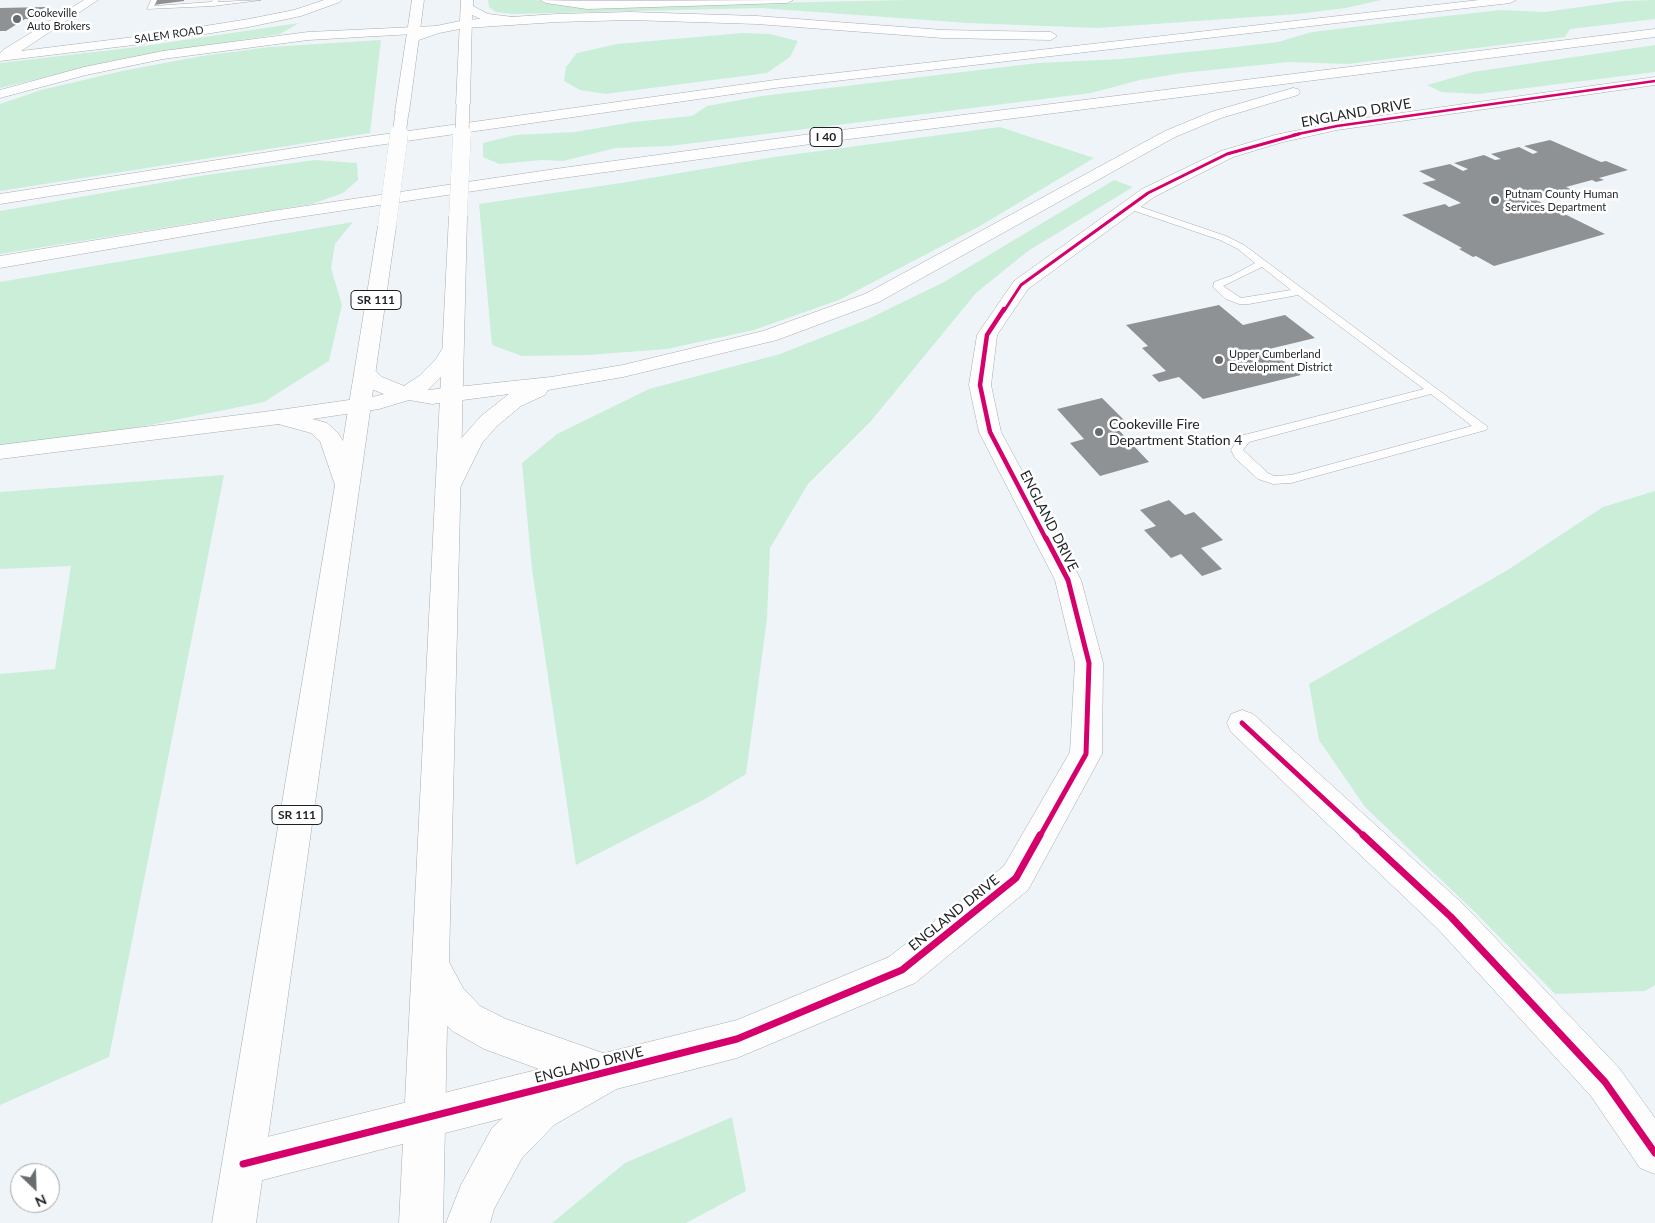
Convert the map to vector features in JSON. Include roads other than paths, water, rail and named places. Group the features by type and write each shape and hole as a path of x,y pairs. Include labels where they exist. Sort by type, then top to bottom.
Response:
{"main road":[{"path":"1,57 92,0"},
{"name":"SALEM ROAD","path":"1,57 142,40 248,23 297,13 336,0"},
{"path":"546,0 587,5 786,0"},
{"path":"0,200 358,143 765,86 1510,0"},
{"path":"466,3 485,17 513,21"},
{"path":"421,1223 450,395 466,3"},
{"path":"362,33 392,25 417,4"},
{"name":"SR 111","path":"234,1223 348,488 387,226 417,4"},
{"path":"0,94 84,71 162,55 233,44 362,33 413,33 465,24 513,21 612,17 695,17 943,34 1067,36"},
{"path":"1087,36 1315,22"},
{"path":"438,29 456,33 465,40"},
{"name":"I 40","path":"0,262 263,218 564,172 818,138 1655,33"},
{"path":"365,374 374,382 389,390 432,396 450,395 551,383 623,371 770,336 872,298 1170,134 1216,115 1320,85 1519,50"},
{"name":"ENGLAND DRIVE","path":"242,1164 737,1039 902,970 1016,878 1086,754 1089,664 1068,580 990,432 980,385 986,335 1021,285 1148,193 1227,154 1280,138 1337,126 1655,81"},
{"path":"0,452 360,407 415,389 438,371 453,347"},
{"path":"448,490 472,440 489,421 513,401 551,383"},
{"path":"280,417 319,428 330,438 348,488"},
{"path":"1242,723 1451,917 1606,1082 1655,1153"},
{"path":"430,965 450,1001 467,1019 498,1035 606,1073"},
{"path":"468,1223 476,1200 507,1143 540,1111 606,1073"}],"lane":[{"path":"154,0 149,8 258,0"},
{"path":"1129,206 1223,238 1241,247 1433,390 1482,427 1282,480 1263,476 1236,450 1244,439 1433,390"},
{"path":"1262,263 1235,278 1218,284 1218,287 1230,298 1239,301 1250,301 1300,291"}],"place":[{"name":"Cookeville Auto Brokers","path":"17,19"},
{"name":"Putnam County Human Services Department","path":"1495,200"},
{"name":"Upper Cumberland Development District","path":"1219,360"},
{"name":"Cookeville Fire Department Station 4","path":"1099,432"}]}
